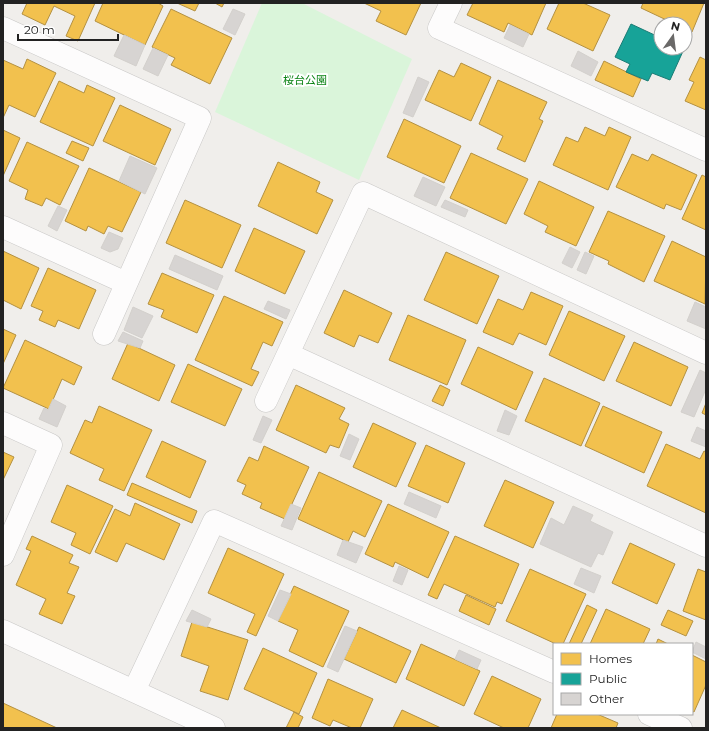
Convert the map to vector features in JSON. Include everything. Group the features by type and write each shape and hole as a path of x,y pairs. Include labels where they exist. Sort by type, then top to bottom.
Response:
{"street":[{"path":"451,3 440,28 706,150"},
{"path":"3,28 200,118 104,334"},
{"path":"266,401 363,193 706,353"},
{"path":"3,227 126,283"},
{"path":"288,354 706,546"},
{"path":"3,423 51,445 3,555"},
{"path":"134,691 214,521 553,672"},
{"path":"3,631 214,728"},
{"path":"651,715 681,728"}],"green space":[{"name":"桜台公園","path":"262,3 302,3 412,59 359,180 215,112"}],"building: Homes":[{"path":"27,3 95,3 78,41 66,36 75,16 54,6 45,25 22,14"},
{"path":"103,3 158,3 163,6 145,45 95,21"},
{"path":"177,3 199,3 195,11"},
{"path":"215,3 224,3 222,7"},
{"path":"364,3 421,3 406,35 376,21 381,11"},
{"path":"473,3 546,3 532,35 508,23 504,32 467,15"},
{"path":"559,3 583,3 610,15 593,51 547,29"},
{"path":"643,3 704,3 693,30 693,16 658,16 641,8"},
{"path":"171,9 232,38 210,84 171,65 175,58 152,47"},
{"path":"700,57 706,60 706,110 685,101 694,82 689,80"},
{"path":"27,59 56,73 35,117 9,105 3,118 3,60 23,69"},
{"path":"604,61 641,79 633,97 595,80"},
{"path":"461,63 491,77 471,121 425,100 439,70 454,77"},
{"path":"498,80 547,102 539,119 543,121 525,162 497,149 503,136 479,124"},
{"path":"59,81 84,93 87,85 115,98 93,146 40,122"},
{"path":"120,105 171,129 155,165 103,141"},
{"path":"404,119 461,146 444,183 387,157"},
{"path":"585,127 605,136 609,127 631,137 608,190 553,165 566,137 578,142"},
{"path":"3,130 20,138 3,176"},
{"path":"72,141 89,148 83,161 66,153"},
{"path":"27,142 79,166 60,205 46,198 42,206 25,199 28,190 9,181"},
{"path":"471,153 528,179 506,224 450,198"},
{"path":"632,154 648,161 652,154 697,175 681,210 666,204 664,209 616,187"},
{"path":"278,162 320,182 316,192 333,200 317,234 258,206"},
{"path":"89,168 141,192 122,232 108,226 104,234 88,226 86,231 65,221"},
{"path":"702,175 706,177 706,230 682,219"},
{"path":"539,181 594,207 576,246 545,232 548,226 524,214"},
{"path":"185,200 241,225 222,268 166,243"},
{"path":"608,211 665,236 644,282 608,264 609,261 589,252"},
{"path":"254,228 305,251 285,294 235,271"},
{"path":"672,241 706,257 705,304 654,281"},
{"path":"3,251 39,268 21,309 3,300"},
{"path":"446,252 499,276 477,324 424,300"},
{"path":"48,268 96,290 79,329 58,320 55,327 39,320 43,311 31,306"},
{"path":"162,273 214,295 197,333 161,317 164,310 148,304"},
{"path":"344,290 392,313 378,343 359,335 354,347 324,333"},
{"path":"531,292 563,306 546,345 519,333 513,345 483,332 498,299 523,310"},
{"path":"224,296 283,322 272,346 263,342 251,369 259,372 252,386 195,360"},
{"path":"569,311 625,336 604,381 549,355"},
{"path":"408,315 466,340 447,385 389,360"},
{"path":"3,329 16,335 3,364"},
{"path":"25,340 82,367 74,385 62,379 49,409 3,388"},
{"path":"634,342 688,367 671,406 616,381"},
{"path":"128,343 175,365 159,401 112,379"},
{"path":"478,347 533,372 516,410 461,384"},
{"path":"188,364 242,389 225,426 171,402"},
{"path":"544,378 600,403 581,446 525,421"},
{"path":"296,385 345,408 339,419 349,424 339,448 330,445 326,453 276,430"},
{"path":"440,385 450,390 443,406 432,401"},
{"path":"706,403 706,415 702,413"},
{"path":"99,406 152,430 124,491 99,480 104,469 70,453 85,420 92,423"},
{"path":"603,406 662,432 644,473 585,446"},
{"path":"373,423 416,443 396,487 353,467"},
{"path":"162,441 206,461 190,498 146,477"},
{"path":"666,444 700,459 704,451 706,452 706,513 647,486"},
{"path":"426,445 465,463 448,503 408,486"},
{"path":"264,446 309,467 285,519 260,508 262,503 242,494 246,485 237,481 249,457 258,461"},
{"path":"3,452 14,457 3,480"},
{"path":"319,472 382,501 365,537 353,531 348,542 298,519"},
{"path":"505,480 554,502 533,548 484,526"},
{"path":"132,483 197,511 192,523 127,495"},
{"path":"67,485 113,506 90,554 71,545 76,533 51,522"},
{"path":"135,503 180,524 164,560 126,543 117,562 95,552 115,509 130,516"},
{"path":"388,504 449,532 428,578 395,562 393,567 365,554"},
{"path":"32,536 73,555 69,563 79,567 67,593 75,596 62,624 39,614 46,599 16,585 31,551 26,549"},
{"path":"455,536 519,564 502,604 497,602 495,607 444,584 437,599 428,595"},
{"path":"630,543 675,564 657,604 612,583"},
{"path":"228,548 284,574 256,636 247,632 255,614 208,593"},
{"path":"530,569 586,594 563,643 554,643 506,621"},
{"path":"698,569 706,572 706,620 683,611"},
{"path":"294,586 349,611 323,667 289,651 298,630 278,621"},
{"path":"466,595 496,609 489,625 459,611"},
{"path":"587,605 597,610 581,643 569,643"},
{"path":"606,609 650,629 643,643 590,643"},
{"path":"668,610 693,621 686,636 661,625"},
{"path":"192,622 248,640 228,700 200,691 209,666 181,656"},
{"path":"359,627 411,651 396,683 344,659"},
{"path":"658,639 666,643 656,643"},
{"path":"421,644 480,671 464,706 406,679"},
{"path":"263,648 317,673 299,714 244,689"},
{"path":"693,656 706,662 706,685 694,712"},
{"path":"492,676 541,699 528,728 504,728 474,714"},
{"path":"328,679 373,699 360,728 352,728 333,720 330,726 312,718"},
{"path":"3,703 57,728 3,728"},
{"path":"402,710 441,728 393,728"},
{"path":"294,712 303,717 298,728 286,728"},
{"path":"557,715 599,715 618,723 616,728 551,728"}],"building: Public":[{"path":"631,24 653,34 653,56 681,56 670,80 652,73 648,81 626,72 630,64 615,57"}],"building: Other":[{"path":"233,9 245,14 235,35 223,29"},
{"path":"510,25 529,34 523,47 504,38"},
{"path":"124,35 145,45 136,66 114,56"},
{"path":"153,48 168,55 158,76 143,69"},
{"path":"578,51 598,62 591,76 571,66"},
{"path":"418,77 429,82 413,117 403,113"},
{"path":"130,156 157,168 145,194 119,181"},
{"path":"423,177 445,187 436,206 414,196"},
{"path":"445,200 468,210 465,217 441,207"},
{"path":"58,206 67,210 57,231 48,226"},
{"path":"109,232 123,238 118,249 110,252 101,248"},
{"path":"570,247 580,252 572,268 562,263"},
{"path":"585,252 594,256 586,274 577,270"},
{"path":"175,255 223,276 217,290 169,269"},
{"path":"268,301 290,310 286,319 264,309"},
{"path":"695,302 706,307 706,329 687,321"},
{"path":"133,307 153,316 142,338 124,330"},
{"path":"123,332 143,341 140,348 118,341"},
{"path":"700,370 706,373 706,389 694,417 681,412"},
{"path":"53,399 66,406 57,427 39,419 44,408 48,410"},
{"path":"505,410 517,416 509,435 497,431"},
{"path":"263,416 272,420 261,443 253,440"},
{"path":"697,427 706,431 706,447 691,441"},
{"path":"349,434 359,439 350,460 340,456"},
{"path":"409,492 441,506 436,518 404,504"},
{"path":"291,504 301,508 292,530 281,526"},
{"path":"573,506 593,515 590,521 613,532 603,555 598,553 591,567 540,544 551,518 564,525"},
{"path":"343,540 363,547 356,563 337,555"},
{"path":"399,566 408,570 402,585 393,581"},
{"path":"581,568 601,576 594,593 574,584"},
{"path":"280,590 291,594 278,621 268,616"},
{"path":"192,610 211,619 207,627 186,621"},
{"path":"345,626 357,631 338,672 327,667"},
{"path":"696,642 706,647 706,659 693,652"},
{"path":"459,650 481,660 477,669 455,659"}]}
